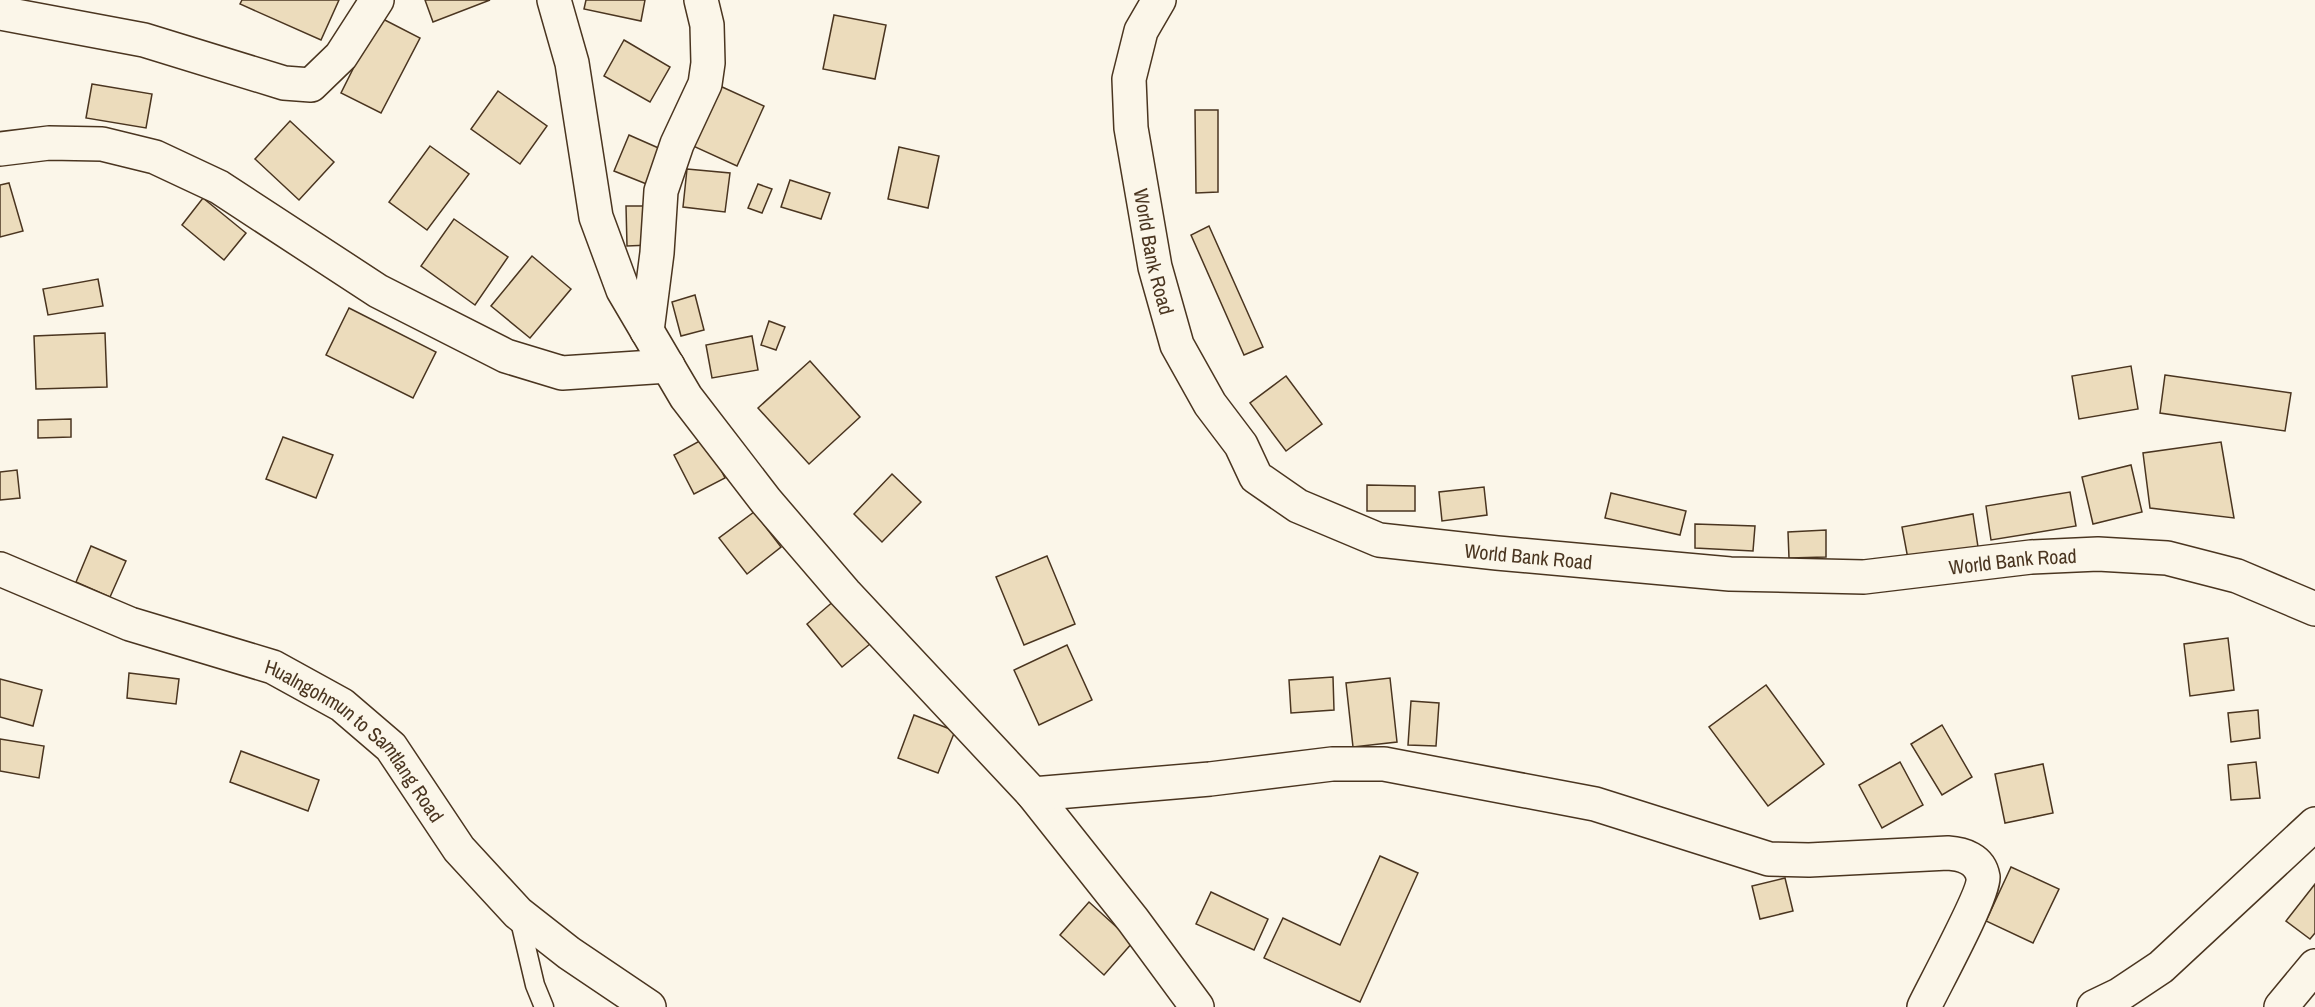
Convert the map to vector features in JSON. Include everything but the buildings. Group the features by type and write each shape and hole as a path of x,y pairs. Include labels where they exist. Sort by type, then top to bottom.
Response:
{"street":[{"path":"0,12 144,40 285,82 311,85 341,56 377,0"},
{"path":"554,0 572,63 596,217 623,290 686,397 766,501 845,593 1033,794 1112,893 1197,1007"},
{"path":"647,331 662,191 676,144 705,84 708,63 707,34 701,0"},
{"name":"World Bank Road","path":"1159,0 1141,31 1129,80 1131,128 1155,267 1177,345 1210,404 1240,445 1256,477 1298,506 1379,540 1497,554 1730,574 1864,577 2031,556 2098,554 2167,558 2237,576 2315,609"},
{"path":"0,149 49,143 102,144 155,157 219,187 378,291 506,356 562,373 668,366"},
{"name":"Hualngohmun to Samtlang Road","path":"0,569 130,624 273,667 342,705 391,747 459,849 518,913 569,953 649,1007"},
{"path":"1033,794 1210,779 1332,764 1384,764 1595,804 1768,859 1809,860 1961,854 1977,863 1983,878 1977,900 1924,1007"},
{"path":"2094,1007 2119,995 2161,968 2315,824"},
{"path":"2282,1007 2315,966"}],"lane":[{"path":"518,913 535,985 544,1007"}]}
